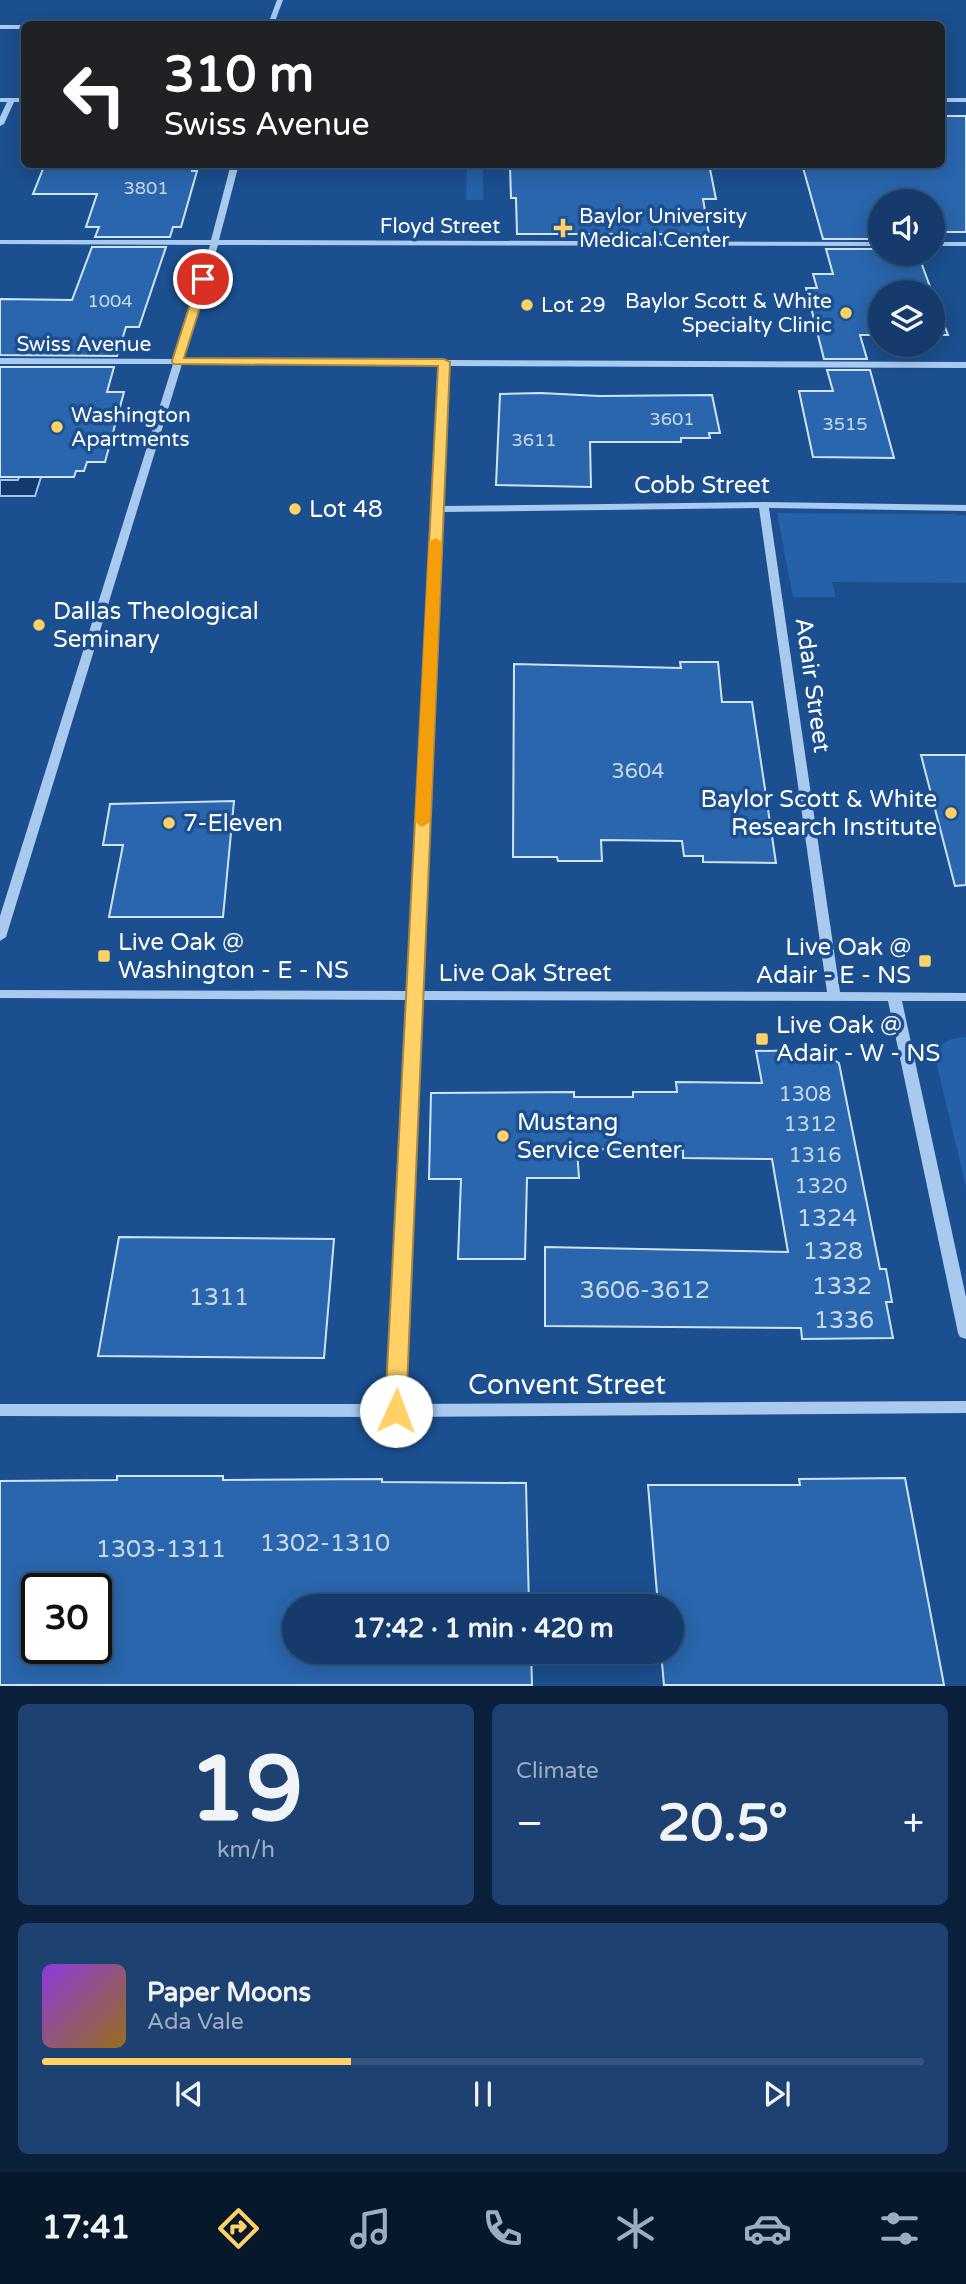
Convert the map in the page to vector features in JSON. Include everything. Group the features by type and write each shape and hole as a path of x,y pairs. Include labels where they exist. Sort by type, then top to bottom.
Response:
{"street":[{"path":"272,21 280,0"},
{"path":"0,27 21,27"},
{"path":"0,100 21,100"},
{"path":"0,124 12,100"},
{"path":"945,100 966,100"},
{"path":"0,937 214,243 233,168"},
{"name":"Floyd Street","path":"0,242 868,244"},
{"path":"945,244 966,244"},
{"name":"Swiss Avenue","path":"0,361 966,365"},
{"path":"396,1411 444,362"},
{"name":"Cobb Street","path":"438,509 764,505 966,508"},
{"name":"Adair Street","path":"764,505 834,997"},
{"name":"Live Oak Street","path":"0,994 966,997"},
{"path":"894,997 966,1333"},
{"name":"Convent Street","path":"0,1410 396,1411 966,1407"}],"shaded area":[{"path":"467,168 483,168 483,200 466,200"},
{"path":"19,477 41,477 35,496 0,496 0,480 18,480"},
{"path":"777,513 966,516 966,583 832,582 836,597 793,597"},
{"path":"966,1037 966,1187 934,1053 948,1041"}],"building":[{"path":"945,116 966,116 966,232 945,232 945,189 868,189 868,239 823,239 803,168 945,168"},
{"path":"43,168 192,168 192,171 197,171 181,227 173,227 170,237 95,237 99,227 86,227 97,194 33,194"},
{"path":"510,168 710,168 716,199 703,199 709,234 517,234 516,198 511,198"},
{"path":"92,247 166,247 139,327 126,327 117,356 0,355 0,299 72,300"},
{"name":"Baylor Scott & White Specialty Clinic","path":"826,249 868,249 868,266 922,266 928,280 868,280 868,335 860,335 867,359 824,359 806,288 817,288 813,274 833,274"},
{"name":"Washington Apartments","path":"0,367 114,367 107,392 124,392 105,462 87,462 84,471 76,471 74,477 0,477"},
{"path":"827,370 870,370 894,458 813,457 799,391 833,391"},
{"path":"500,394 599,396 712,395 720,433 709,433 710,438 681,438 681,442 590,442 591,487 496,485"},
{"path":"680,662 718,662 722,702 752,702 776,863 703,862 703,856 684,856 682,841 601,840 602,861 513,857 514,664 681,668"},
{"name":"Baylor Scott & White Research Institute","path":"921,755 966,755 966,885 955,886"},
{"path":"234,801 223,917 109,917 123,845 103,845 110,804"},
{"path":"818,1050 839,1063 880,1269 886,1269 892,1302 886,1302 893,1338 802,1339 801,1328 545,1326 545,1247 788,1252 772,1159 683,1158 683,1150 577,1149 579,1178 527,1178 525,1259 458,1259 461,1179 429,1179 431,1093 574,1092 574,1097 633,1097 633,1092 677,1092 676,1082 762,1083 756,1051"},
{"path":"119,1237 334,1239 324,1358 98,1356"},
{"path":"117,1476 223,1476 223,1480 382,1479 382,1482 526,1483 529,1594 282,1594 282,1664 531,1664 532,1685 0,1685 0,1481 117,1480"},
{"path":"905,1478 944,1685 664,1685 662,1664 684,1664 684,1594 657,1594 648,1485 800,1485 799,1479"}],"slow traffic":[{"path":"422,822 436,542"}],"place":[{"name":"Baylor University Medical Center","path":"563,228"},
{"name":"Lot 29","path":"527,305"},
{"name":"Baylor Scott & White Specialty Clinic","path":"846,313"},
{"name":"Washington Apartments","path":"57,427"},
{"name":"Lot 48","path":"295,509"},
{"name":"Dallas Theological Seminary","path":"39,625"},
{"name":"Baylor Scott & White Research Institute","path":"951,813"},
{"name":"7-Eleven","path":"169,823"},
{"name":"Live Oak @ Washington - E - NS","path":"104,956"},
{"name":"Live Oak @ Adair - E - NS","path":"925,961"},
{"name":"Live Oak @ Adair - W - NS","path":"762,1039"},
{"name":"Mustang Service Center","path":"503,1136"}],"route":[{"path":"203,279 177,361 444,362 396,1411"}]}
